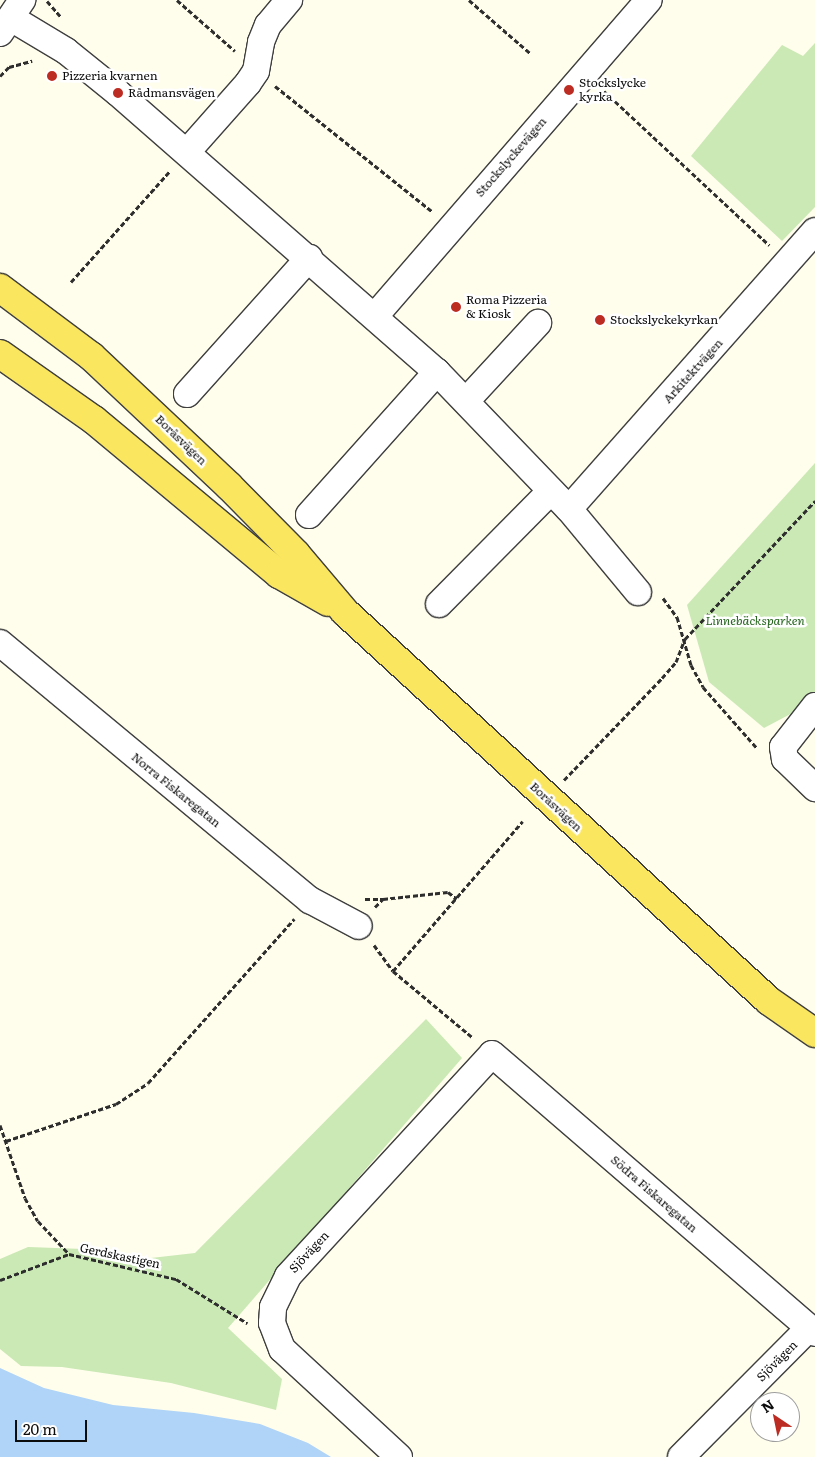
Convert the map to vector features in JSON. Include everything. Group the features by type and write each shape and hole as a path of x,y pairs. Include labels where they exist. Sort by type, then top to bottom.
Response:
{"main road":[{"name":"Boråsvägen","path":"0,288 91,356 158,418 296,554 345,612 769,1001 815,1054"},
{"name":"Boråsvägen","path":"0,354 94,420 278,574 345,612"},
{"name":"Boråsvägen","path":"769,1001 815,1033"}],"street":[{"path":"181,158 256,71 261,42 268,25 289,0"},
{"name":"Stockslyckevägen","path":"375,316 649,0"},
{"path":"11,17 66,50 181,158 309,258 437,372 467,400 560,500 638,592"},
{"name":"Arkitektvägen","path":"439,604 560,500 788,263 815,230"},
{"path":"187,394 309,258"},
{"path":"467,400 538,323"},
{"path":"309,514 437,372"},
{"name":"Norra Fiskaregatan","path":"0,643 310,900 359,926"},
{"path":"815,706 783,747 785,759 815,788"},
{"name":"Sjövägen","path":"399,1457 282,1349 272,1323 276,1296 288,1276 492,1054"},
{"name":"Södra Fiskaregatan","path":"492,1054 812,1331"},
{"name":"Sjövägen","path":"681,1457 812,1331"}],"path":[{"path":"177,0 256,71 451,227"},
{"path":"469,0 530,53"},
{"path":"584,73 788,263"},
{"path":"71,282 181,158"},
{"path":"563,780 662,678 676,662 685,640 815,501"},
{"path":"393,971 523,821"},
{"path":"457,899 448,892 383,899 359,926 393,971 492,1054"},
{"path":"6,1141 116,1104 148,1083 310,900"},
{"name":"Gerdskastigen","path":"0,1126 33,1213 69,1254 176,1278 248,1324 272,1323"},
{"path":"0,1280 69,1254"}],"green space":[{"path":"815,43 815,207 782,241 691,156 782,45 803,56"},
{"name":"Linnebäcksparken","path":"815,463 815,693 798,710 764,728 709,682 687,605"},
{"path":"426,1019 462,1058 228,1328 282,1379 276,1410 171,1383 62,1367 21,1366 0,1349 0,1259 28,1247 83,1249 151,1258 195,1253"}],"water":[{"path":"0,1368 44,1388 113,1405 194,1413 260,1424 308,1443 331,1457 0,1457"}],"place":[{"name":"Pizzeria kvarnen","path":"52,76"},
{"name":"Stockslycke kyrka","path":"569,90"},
{"name":"Rådmansvägen","path":"118,93"},
{"name":"Roma Pizzeria & Kiosk","path":"456,307"},
{"name":"Stockslyckekyrkan","path":"600,320"}]}
